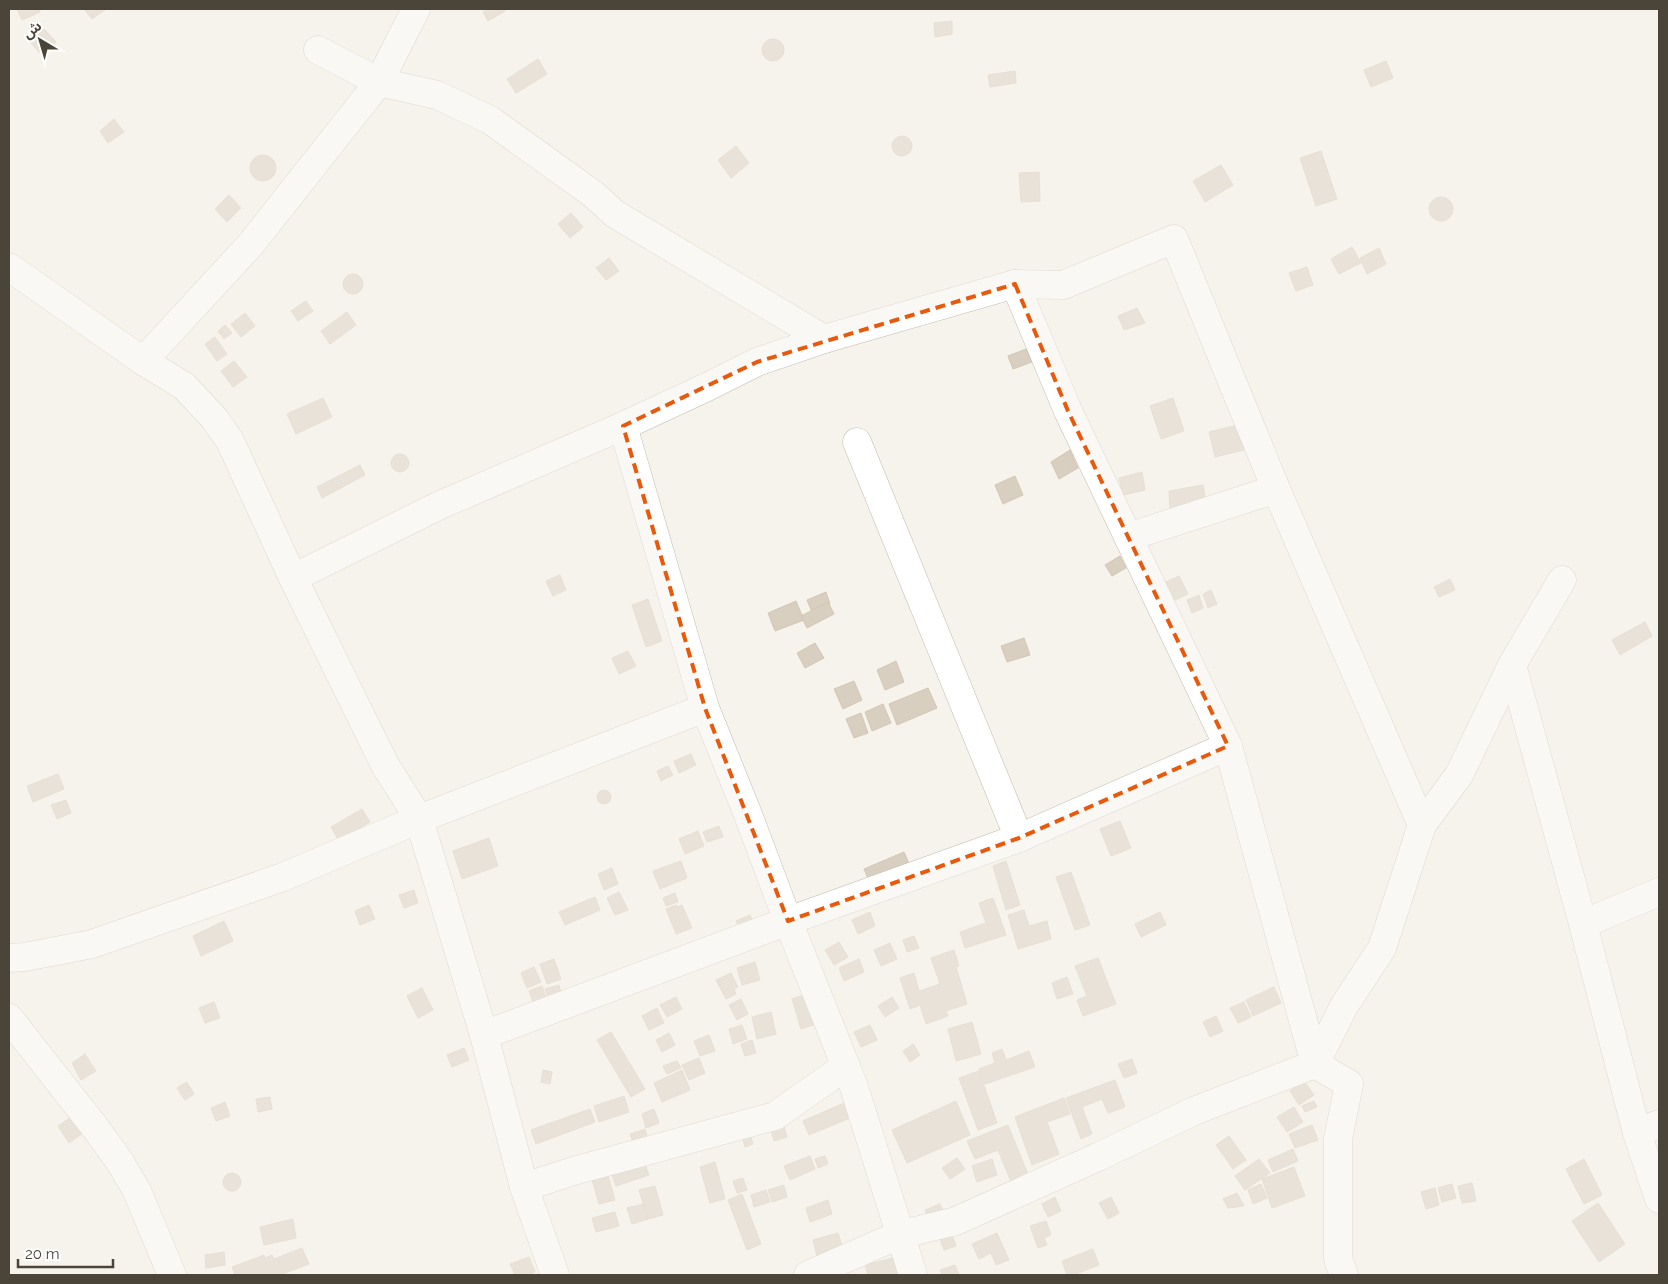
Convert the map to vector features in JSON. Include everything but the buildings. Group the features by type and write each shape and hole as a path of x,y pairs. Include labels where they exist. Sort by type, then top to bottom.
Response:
{"street":[{"path":"143,361 251,244 379,82 416,9"},
{"path":"318,50 379,82 437,95 490,120 593,194 615,214 824,339"},
{"path":"293,578 438,506 623,426 757,362 824,339 1014,284 1063,285 1174,239 1276,489 1422,825"},
{"path":"9,267 143,361 184,386 214,418 230,441 293,578 385,765 419,819 484,1035 524,1187 555,1275"},
{"path":"1014,284 1068,411 1228,746 1315,1064 1349,1084 1338,1139 1338,1260 1344,1275"},
{"path":"623,426 705,708 854,1087 913,1275"},
{"path":"857,442 1019,838"},
{"path":"1128,537 1276,489"},
{"path":"808,1275 899,1235 956,1221 1194,1111 1315,1064 1344,1006 1382,948 1422,825 1459,775 1512,665 1562,580"},
{"path":"1512,665 1583,924 1648,1129 1659,1200"},
{"path":"9,958 25,957 92,944 283,876 419,819 705,708"},
{"path":"484,1035 1019,838 1228,746"},
{"path":"1583,924 1659,892"},
{"path":"9,1018 120,1162 137,1191 172,1275"},
{"path":"524,1187 577,1170 775,1116 846,1066"}],"highlighted area":[{"path":"1015,284 1068,411 1228,746 1019,838 788,921 705,708 623,426 757,362"}]}
